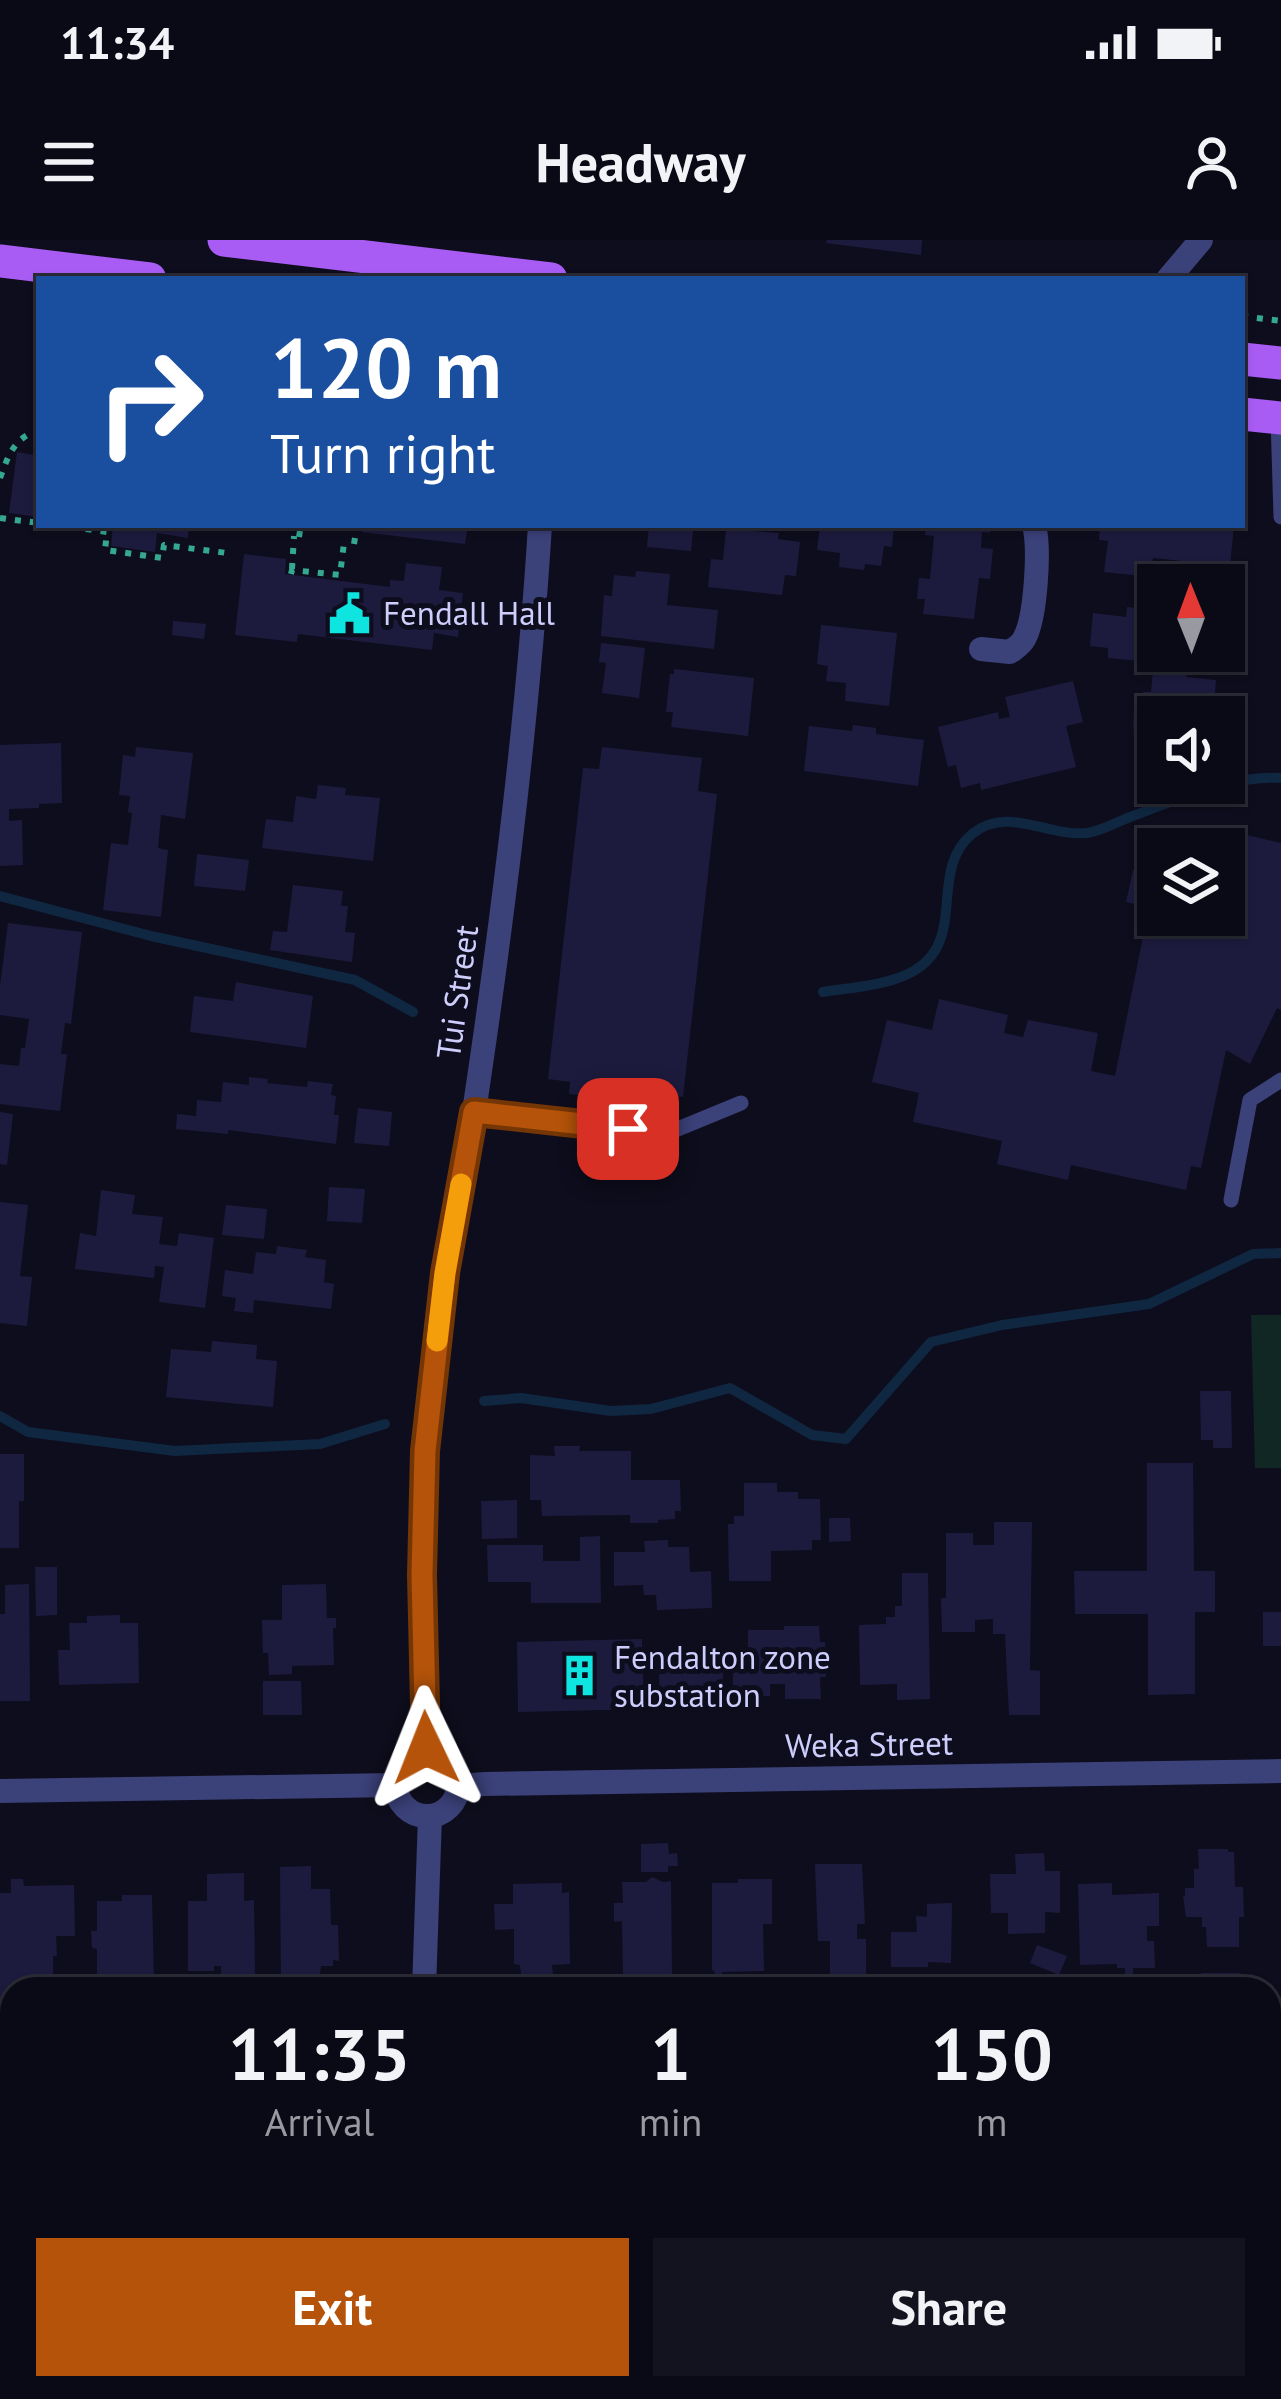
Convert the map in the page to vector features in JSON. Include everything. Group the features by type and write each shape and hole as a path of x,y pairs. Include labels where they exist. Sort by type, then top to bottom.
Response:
{"main road":[{"path":"224,240 526,276"},
{"path":"0,261 125,276"},
{"path":"1245,358 1281,363"},
{"path":"1245,413 1279,418"}],"street":[{"path":"1171,276 1201,240"},
{"name":"Tui Street","path":"427,1754 422,1575 425,1451 445,1273 474,1112 524,723 540,528"},
{"path":"981,650 1010,652 1023,643 1039,550 1035,528"},
{"path":"427,1754 446,1760 458,1786 446,1810 430,1816 402,1804 396,1784 409,1760 427,1754"},
{"name":"Weka Street","path":"458,1786 1281,1771"},
{"path":"0,1791 396,1784"},
{"path":"424,1977 430,1816"}],"lane":[{"path":"1279,418 1281,517"},
{"path":"1231,1201 1250,1100 1281,1080"},
{"path":"474,1112 668,1133 741,1103"}],"path":[{"path":"1245,316 1281,321"},
{"path":"0,478 23,435 36,431"},
{"path":"0,518 36,523"},
{"path":"78,528 107,532 105,550 162,558 164,545 227,554"},
{"path":"300,528 291,572 340,575 344,543"},
{"path":"354,544 357,528"}],"green space":[{"path":"1251,1315 1281,1315 1281,1468 1255,1468"}],"building":[{"path":"922,240 921,255 826,243"},
{"path":"17,452 36,455 36,517 9,513"},
{"path":"113,528 189,528 188,538 157,533 155,552 111,546"},
{"path":"362,528 468,528 465,544 361,532"},
{"path":"649,528 693,531 691,551 647,547"},
{"path":"820,528 894,528 892,547 884,546 881,566 839,567 840,553 817,550"},
{"path":"926,528 990,528 990,533 982,532 981,548 993,549 990,579 979,578 974,619 923,614 925,599 917,599 919,578 930,579 934,536 925,535"},
{"path":"1100,528 1234,528 1230,564 1153,558 1152,564 1137,564 1137,576 1104,572 1108,541 1099,540"},
{"path":"726,529 779,533 778,539 800,542 796,576 785,575 782,595 708,587 711,559 723,560"},
{"name":"Fendall Hall","path":"244,554 286,559 285,574 390,587 390,580 404,581 406,563 442,567 439,590 463,593 458,637 434,633 432,650 298,634 297,642 235,635"},
{"path":"636,571 670,574 667,605 718,610 714,649 601,636 604,595 612,596 614,575 635,577"},
{"path":"1127,607 1137,608 1137,661 1108,658 1108,648 1090,646 1093,613 1126,617"},
{"path":"173,621 206,624 204,639 172,635"},
{"path":"821,625 897,633 889,706 845,701 846,683 826,681 828,666 817,664"},
{"path":"601,643 645,648 639,698 602,693 606,663 599,662"},
{"path":"674,669 754,678 748,736 671,727 673,712 666,712"},
{"path":"1153,672 1216,680 1215,696 1143,696 1151,692"},
{"path":"1073,681 1083,722 1066,726 1076,767 981,790 980,783 961,788 956,765 948,767 938,727 998,712 999,719 1010,717 1005,697"},
{"path":"853,725 876,728 876,734 924,740 918,786 804,771 809,726 852,731"},
{"path":"61,743 62,803 9,809 9,821 22,820 23,865 0,866 0,745"},
{"path":"136,747 193,753 185,819 161,815 158,848 168,850 161,917 103,910 111,843 128,845 130,796 119,795 123,755 135,757"},
{"path":"602,747 702,758 698,791 717,794 683,1097 658,1095 657,1104 569,1094 570,1082 548,1079 583,768 599,769"},
{"path":"318,785 346,788 345,795 380,798 373,861 262,848 266,819 293,822 296,796 316,799"},
{"path":"1247,835 1281,843 1281,1010 1277,1008 1250,1064 1226,1050 1201,1168 1191,1166 1186,1190 1071,1165 1068,1180 997,1164 1002,1141 913,1122 919,1093 872,1082 887,1020 932,1030 939,999 1008,1015 1004,1033 1023,1037 1028,1020 1098,1033 1091,1071 1115,1076 1143,936 1245,936"},
{"path":"197,854 249,860 245,891 194,886"},
{"path":"1133,870 1137,871 1137,904 1126,902"},
{"path":"293,885 343,891 341,906 348,906 345,932 355,933 352,962 270,950 273,931 287,932"},
{"path":"8,923 82,932 71,1024 65,1023 61,1054 67,1054 60,1111 0,1104 0,1064 19,1066 29,1019 0,1015"},
{"path":"236,982 313,996 306,1048 190,1032 194,996 233,1001"},
{"path":"249,1077 307,1087 308,1081 333,1084 334,1115 339,1115 336,1144 228,1130 228,1134 176,1129 177,1114 196,1116 197,1100 221,1102 223,1082 249,1085"},
{"path":"358,1108 392,1112 389,1146 354,1143"},
{"path":"0,1112 13,1114 7,1165 0,1164"},
{"path":"329,1187 365,1189 362,1223 327,1221"},
{"path":"101,1190 135,1195 132,1214 163,1217 159,1244 177,1246 179,1233 214,1238 205,1308 159,1302 164,1267 155,1266 154,1278 75,1269 80,1233 96,1236"},
{"path":"0,1202 28,1205 20,1276 32,1277 27,1326 0,1323"},
{"path":"226,1205 267,1209 264,1239 222,1235"},
{"path":"277,1246 307,1250 305,1257 326,1260 324,1282 334,1284 331,1309 254,1300 253,1313 234,1311 236,1298 222,1296 225,1270 253,1274 256,1252 276,1254"},
{"path":"212,1341 257,1345 256,1359 277,1361 273,1407 166,1397 171,1349 211,1352"},
{"path":"1200,1391 1231,1391 1232,1448 1213,1448 1213,1440 1201,1440"},
{"path":"554,1446 631,1451 631,1480 680,1480 681,1511 675,1511 675,1519 658,1523 630,1523 630,1515 542,1516 541,1500 530,1500 530,1455 555,1456"},
{"path":"0,1454 24,1454 19,1548 0,1548"},
{"path":"1147,1463 1193,1463 1194,1571 1215,1571 1215,1612 1195,1612 1195,1694 1148,1695 1148,1614 1075,1614 1074,1571 1147,1571"},
{"path":"744,1483 777,1483 777,1492 820,1499 821,1540 812,1540 812,1550 771,1551 771,1581 729,1581 728,1524 734,1524 734,1516 744,1516"},
{"path":"517,1500 517,1538 482,1539 481,1501"},
{"path":"829,1518 850,1518 851,1541 829,1542"},
{"path":"994,1522 1032,1522 1030,1670 1040,1671 1040,1715 1009,1715 1005,1634 993,1634 993,1619 975,1620 975,1632 942,1632 946,1533 973,1533 973,1545 994,1545"},
{"path":"600,1536 601,1603 531,1603 531,1582 488,1582 487,1545 543,1545 543,1561 580,1561 580,1537"},
{"path":"668,1540 668,1547 689,1547 690,1572 711,1571 712,1608 657,1610 656,1595 644,1595 643,1585 614,1586 614,1552 645,1552 644,1541"},
{"path":"35,1567 57,1567 57,1615 36,1616"},
{"path":"902,1573 928,1573 930,1699 897,1700 897,1684 860,1685 859,1625 886,1624 886,1617 895,1617 895,1606 902,1606"},
{"path":"29,1584 30,1701 0,1701 0,1614 5,1614 5,1585"},
{"path":"326,1584 327,1618 336,1618 334,1665 292,1666 292,1674 269,1675 262,1620 282,1620 282,1585"},
{"path":"1263,1612 1281,1612 1281,1646 1263,1646"},
{"path":"120,1615 120,1623 138,1623 139,1683 59,1685 58,1650 70,1650 69,1623 87,1623 87,1616"},
{"path":"784,1626 819,1626 820,1642 825,1642 826,1677 820,1677 821,1699 785,1699 785,1684 770,1684 770,1696 733,1696 733,1659 748,1659 748,1630 784,1630"},
{"name":"Fendalton zone substation","path":"642,1639 644,1709 518,1712 517,1642"},
{"path":"723,1670 723,1708 660,1709 659,1671"},
{"path":"263,1681 301,1681 302,1715 263,1715"},
{"path":"668,1843 669,1854 677,1853 678,1866 668,1866 668,1872 641,1872 641,1844"},
{"path":"1198,1849 1234,1852 1235,1887 1243,1887 1239,1947 1207,1947 1202,1917 1186,1917 1183,1896 1185,1888 1194,1888"},
{"path":"1044,1853 1045,1871 1060,1871 1060,1913 1045,1912 1045,1933 1008,1934 1008,1913 991,1913 990,1874 1016,1874 1015,1854"},
{"path":"815,1864 862,1864 865,1924 857,1924 857,1939 866,1939 866,1977 830,1977 830,1941 818,1941"},
{"path":"311,1866 311,1889 330,1889 339,1961 321,1966 320,1977 281,1977 280,1867"},
{"path":"244,1873 244,1901 254,1900 255,1975 221,1975 221,1966 214,1966 214,1971 188,1971 188,1901 207,1901 207,1874"},
{"path":"652,1877 671,1881 672,1975 623,1976 622,1921 614,1922 614,1903 623,1903 622,1882 646,1882"},
{"path":"11,1879 23,1879 24,1886 74,1885 75,1936 56,1936 53,1977 0,1977 0,1893 11,1893"},
{"path":"738,1879 772,1879 772,1924 763,1924 764,1971 722,1972 722,1977 715,1977 712,1883 738,1883"},
{"path":"562,1883 562,1893 569,1892 570,1964 552,1965 553,1974 521,1974 520,1965 514,1964 514,1929 495,1930 494,1904 513,1904 513,1884"},
{"path":"1112,1883 1112,1895 1159,1893 1159,1926 1147,1926 1147,1941 1154,1941 1155,1968 1133,1968 1133,1977 1125,1977 1125,1968 1117,1964 1080,1965 1078,1884"},
{"path":"122,1895 152,1895 154,1977 97,1977 97,1949 92,1948 91,1931 97,1931 97,1901 122,1901"},
{"path":"952,1903 951,1963 891,1967 891,1932 917,1932 916,1916 927,1917 927,1904"},
{"path":"1037,1945 1067,1956 1059,1975 1030,1963"},
{"path":"1201,1973 1240,1973 1240,1977 1201,1977"}],"waterway":[{"path":"823,992 887,982 920,967 935,951 942,933 958,851 985,826 1013,822 1087,833 1223,785 1281,778"},
{"path":"0,896 151,936 355,980 413,1012"},
{"path":"484,1401 521,1398 611,1411 651,1409 730,1388 812,1435 846,1439 931,1342 1002,1325 1149,1304 1253,1254 1281,1253"},
{"path":"0,1416 28,1432 175,1451 320,1444 385,1424"}],"slow traffic":[{"path":"437,1341 461,1184"}],"place":[{"name":"Fendall Hall","path":"349,613"},
{"name":"Fendalton zone substation","path":"580,1676"}],"route":[{"path":"426,1748 425,1451 445,1273 474,1112 628,1129"}]}
